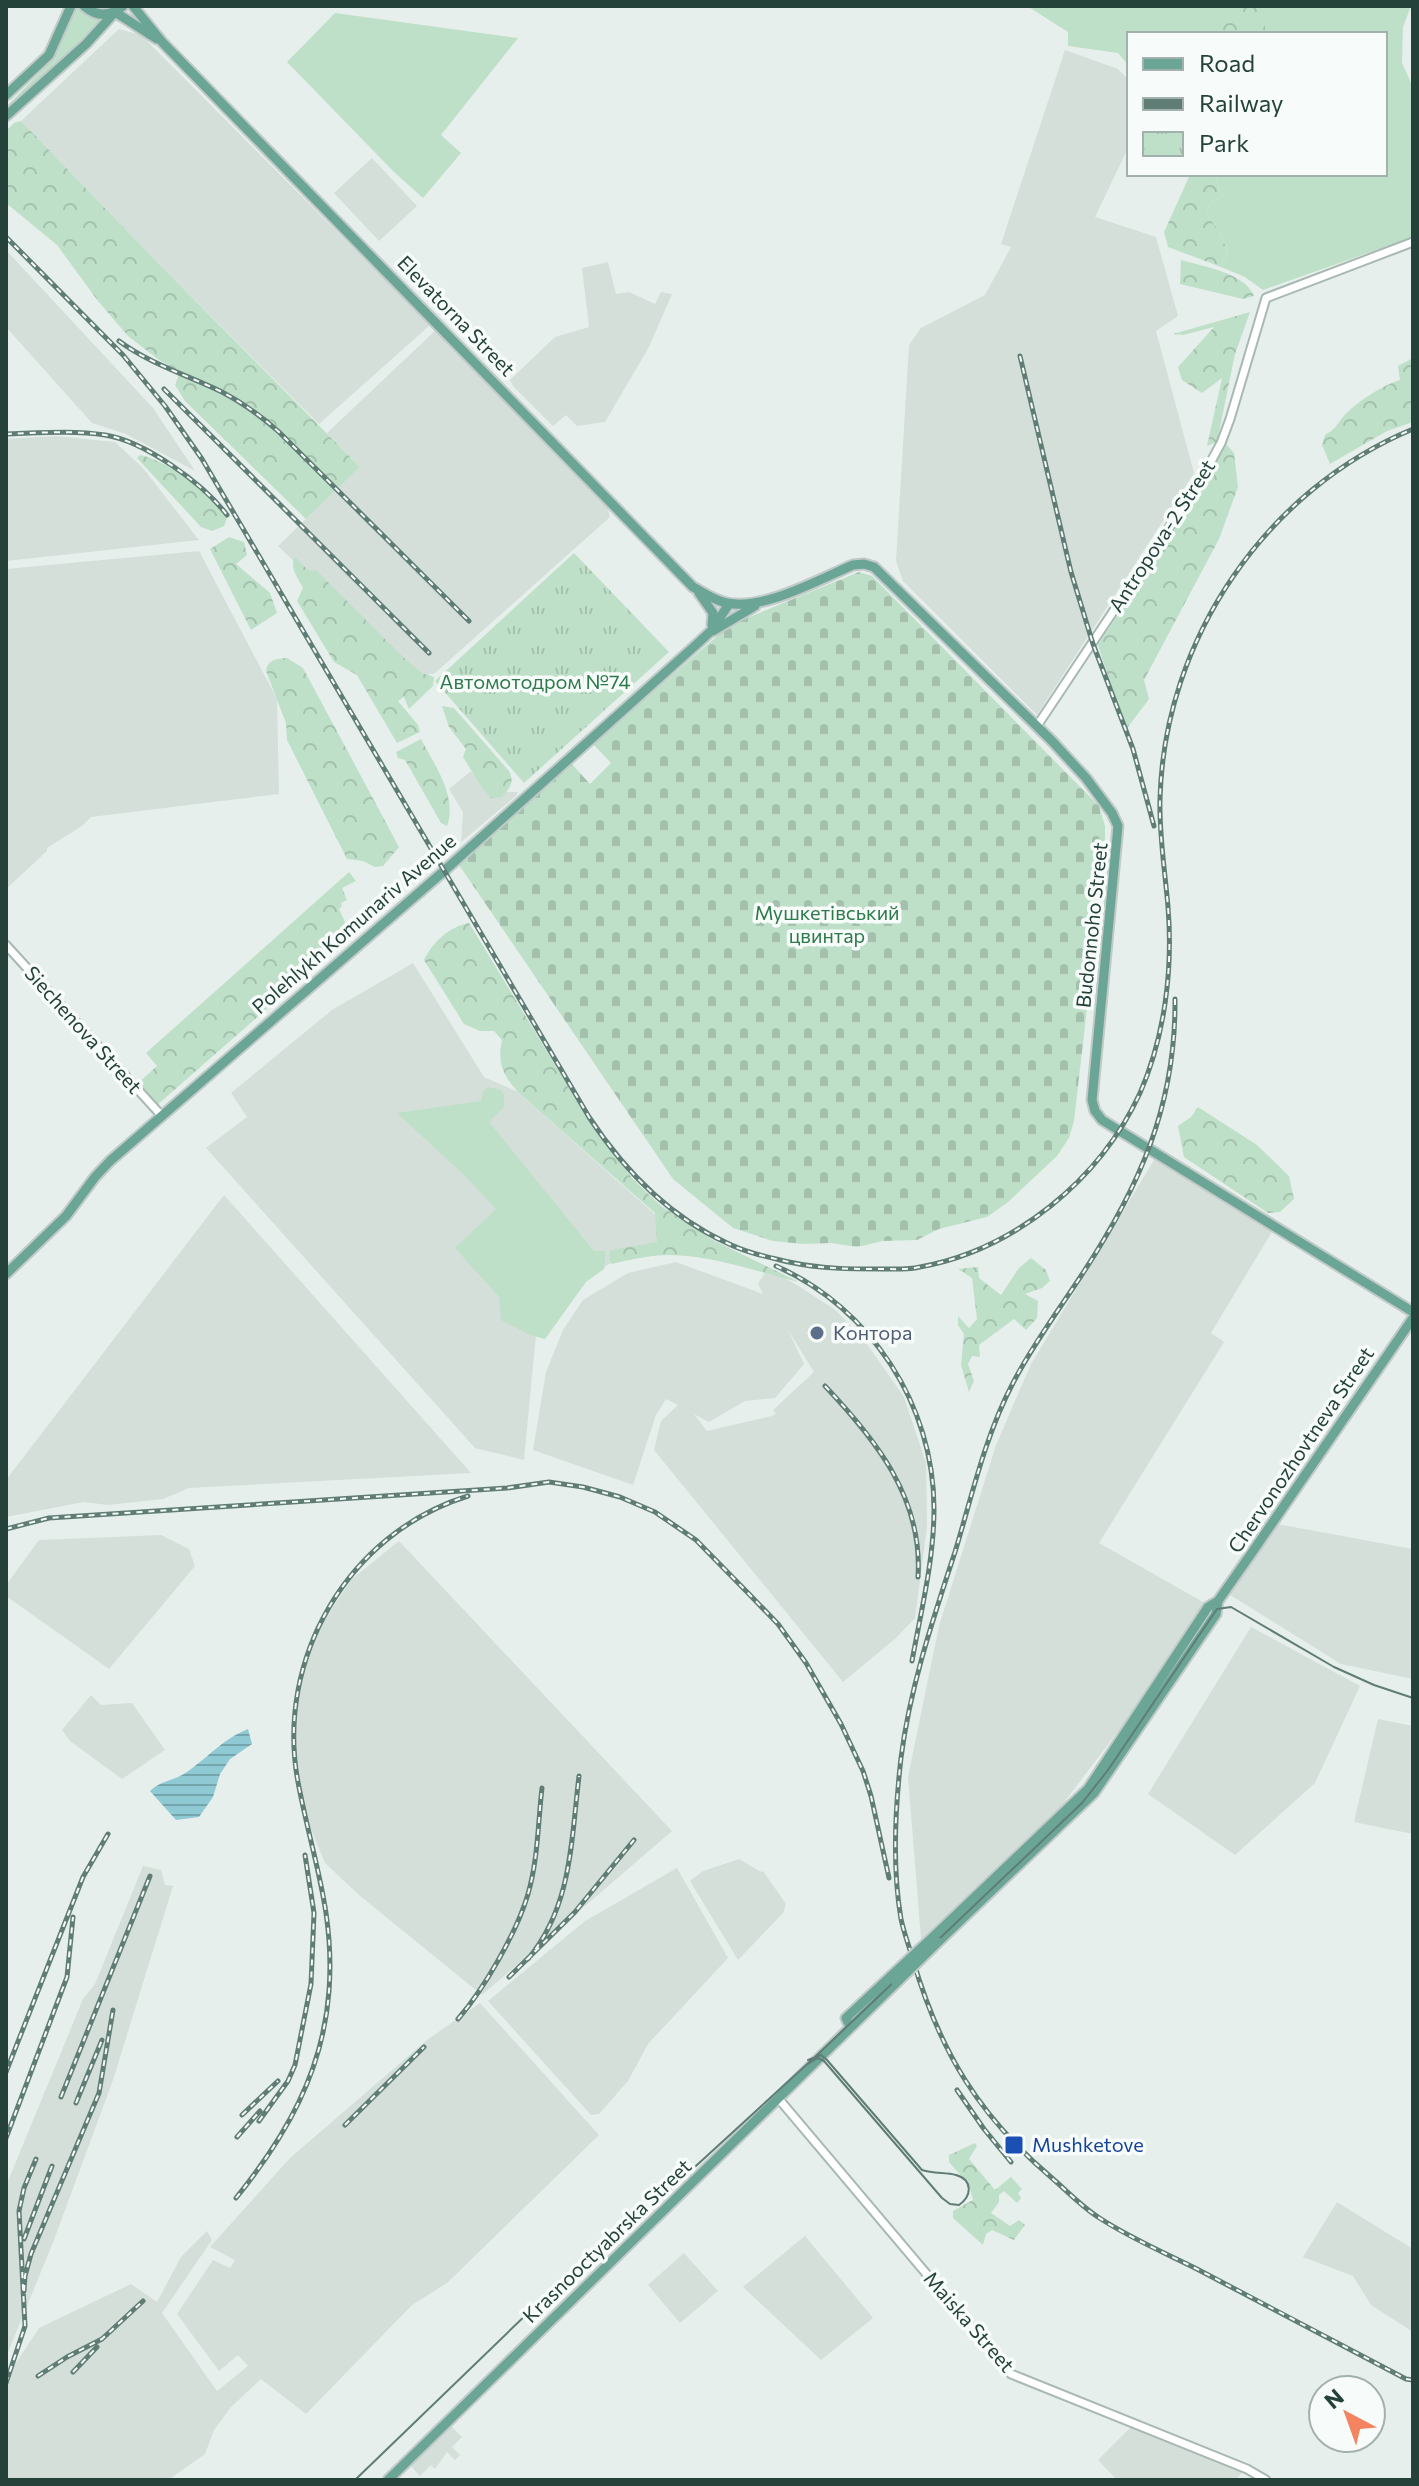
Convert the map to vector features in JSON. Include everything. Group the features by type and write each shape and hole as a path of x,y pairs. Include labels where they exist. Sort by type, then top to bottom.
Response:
{"main road":[{"path":"6,95 49,55 71,6"},
{"path":"84,6 100,15 119,9"},
{"name":"Elevatorna Street","path":"133,6 163,43 693,587 729,604"},
{"path":"6,116 119,9"},
{"name":"Elevatorna Street","path":"119,9 163,43"},
{"name":"Budonnoho Street","path":"729,604 743,605 768,600 853,565 874,567 1037,726 1086,778 1118,826 1092,1100 1098,1116 1413,1315"},
{"path":"693,587 713,613 707,635"},
{"path":"707,635 741,612 768,600"},
{"name":"Polehlykh Komunariv Avenue","path":"6,1274 66,1216 110,1161 442,872 707,635 729,604"},
{"name":"Chervonozhovtneva Street","path":"848,2022 1088,1789 1208,1607 1218,1601 1413,1315"},
{"name":"Krasnooctyabrska Street","path":"388,2480 778,2098 848,2022"}],"street":[{"name":"Antropova-2 Street","path":"1037,726 1201,480 1221,443 1266,298 1413,242"},
{"name":"Siechenova Street","path":"6,945 161,1115"},
{"name":"Maiska Street","path":"778,2098 1011,2374 1247,2469 1266,2480"}],"shaded area":[{"path":"119,29 141,35 430,325 319,424 21,121"},
{"path":"1065,50 1118,69 1127,78 1127,150 1095,217 1156,237 1178,316 1156,331 1194,473 1037,715 903,581 896,561 909,345 921,328 985,295 1011,247 1001,244"},
{"path":"372,158 417,206 379,241 334,193"},
{"path":"6,250 153,408 195,471 126,434 92,423 6,327"},
{"path":"608,262 616,294 629,292 655,304 661,292 672,294 649,347 605,422 577,426 566,415 553,426 510,380 555,337 589,327 582,268"},
{"path":"438,328 607,505 610,517 435,673 414,678 278,546 360,467 327,433"},
{"path":"56,436 115,442 143,468 199,540 6,561 6,439"},
{"path":"199,551 277,699 279,794 91,817 47,848 6,889 6,569"},
{"path":"471,771 480,782 504,792 518,792 461,842 463,812 449,789"},
{"path":"413,963 484,1077 518,1092 659,1218 664,1254 611,1263 576,1285 536,1334 524,1460 475,1448 206,1148 247,1117 231,1093 332,1010"},
{"path":"1154,1160 1273,1230 1211,1333 1224,1342 1099,1543 1205,1603 1163,1672 1062,1805 921,1939 908,1777 939,1626 996,1445 1031,1364"},
{"path":"224,1195 471,1473 189,1488 163,1499 108,1505 84,1502 6,1517 6,1480"},
{"path":"676,1262 763,1294 758,1284 767,1269 834,1309 862,1337 904,1397 926,1463 927,1527 915,1618 843,1682 654,1450 661,1421 678,1405 666,1399 656,1415 633,1485 533,1450 546,1372 563,1330 583,1300 628,1273","holes":["788,1330 814,1372 773,1410 776,1413 772,1416 707,1431 694,1414 709,1422 745,1401 775,1398 804,1364"]},
{"path":"1277,1524 1413,1549 1413,1679 1341,1664 1230,1595"},
{"path":"161,1535 189,1549 195,1566 109,1669 6,1596 6,1585 39,1540"},
{"path":"399,1541 672,1831 482,1995 359,1895 325,1863 306,1817 293,1730 311,1640 352,1579"},
{"path":"1251,1627 1360,1686 1315,1783 1235,1855 1148,1794"},
{"path":"91,1695 101,1705 132,1703 165,1750 122,1779 70,1741 62,1730"},
{"path":"1378,1719 1413,1726 1413,1834 1354,1822"},
{"path":"739,1859 763,1871 786,1904 783,1913 738,1960 690,1881 703,1871"},
{"path":"143,1866 161,1870 165,1885 173,1886 113,2080 54,2240 6,2357 6,2186 83,1999 95,1984"},
{"path":"677,1868 728,1958 648,2044 628,2081 599,2114 591,2115 488,2001 585,1921"},
{"path":"480,2003 599,2135 447,2283 412,2305 306,2414 261,2379 231,2407 214,2430 205,2454 168,2480 6,2480 6,2378 39,2328 131,2284 157,2302 181,2257 207,2231 212,2240 162,2313 217,2391 248,2366 238,2355 219,2371 177,2314 213,2260 230,2268 235,2260 210,2247 290,2158 427,2040"},
{"path":"1337,2202 1413,2249 1413,2332 1371,2305 1353,2276 1303,2257"},
{"path":"805,2236 873,2318 821,2360 743,2287"},
{"path":"684,2253 718,2291 680,2323 648,2285"},
{"path":"451,2426 462,2437 452,2447 460,2455 455,2460 447,2452 435,2469 431,2465 420,2476 411,2466"},
{"path":"1132,2426 1243,2472 1235,2480 1117,2480 1098,2460"}],"green space":[{"path":"1027,6 1411,6 1403,27 1402,63 1413,87 1413,237 1263,290 1245,277 1221,267 1228,252 1219,231 1206,214 1212,201 1223,197 1215,176 1387,176 1387,32 1127,32 1127,64 1118,53 1068,46 1068,32"},
{"path":"1238,6 1260,6 1265,16 1265,32 1222,32 1220,27 1235,19"},
{"path":"77,7 91,18 102,20 6,113 6,107 52,60"},
{"path":"335,13 518,38 441,135 461,153 423,198 287,62"},
{"path":"21,121 360,467 306,519 185,401 175,385 180,372 128,336 57,245 6,203 6,131"},
{"path":"1215,176 1223,197 1212,201 1206,214 1219,231 1228,252 1221,267 1168,247 1164,232 1189,177"},
{"path":"1181,260 1233,276 1242,281 1254,296 1243,299 1180,284"},
{"path":"1250,312 1235,354 1217,442 1207,446 1222,378 1202,393 1182,380 1178,367 1214,327 1183,335 1173,334"},
{"path":"1413,358 1413,422 1387,431 1330,464 1322,445 1325,435 1363,400 1400,380 1398,366"},
{"path":"1225,443 1234,453 1238,487 1219,539 1144,680 1149,699 1125,731 1098,645 1206,481"},
{"path":"140,455 176,471 201,489 227,518 224,526 212,531 201,527 137,458"},
{"path":"229,537 244,542 247,555 236,564 270,593 277,613 251,630 210,549"},
{"name":"Автомотодром №74","path":"574,553 669,652 524,783 435,681"},
{"path":"295,557 309,571 316,570 406,660 422,673 434,677 433,686 409,709 404,697 398,701 418,725 420,732 397,743 357,675 334,662 297,601 303,588 294,569"},
{"name":"Мушкетівський цвинтар","path":"859,572 872,576 1099,806 1105,826 1105,852 1074,1121 1069,1138 1057,1156 1008,1202 987,1217 939,1229 917,1240 883,1241 857,1247 773,1241 733,1228 673,1179 457,862 571,763 590,784 611,763 593,744 730,625"},
{"path":"287,658 303,668 399,847 383,866 375,867 363,861 347,859 287,740 286,723 266,671 271,662"},
{"path":"442,706 454,708 509,771 511,785 502,797 491,798 483,789 463,757 466,749 449,727"},
{"path":"421,739 447,792 450,815 447,826 441,823 405,760 398,758 396,752"},
{"path":"349,872 356,881 342,888 347,900 341,903 339,909 351,935 156,1106 137,1084 157,1066 146,1053"},
{"path":"469,923 588,1119 632,1178 661,1206 713,1240 799,1282 718,1261 685,1256 654,1256 610,1262 611,1250 657,1242 655,1213 518,1092 502,1068 502,1040 494,1031 480,1031 464,1024 424,960 442,936"},
{"path":"488,1087 501,1090 504,1095 504,1107 489,1122 594,1251 606,1251 604,1269 586,1282 545,1339 501,1320 499,1297 455,1248 496,1209 397,1113 481,1101 483,1091"},
{"path":"1198,1107 1257,1145 1289,1176 1294,1199 1280,1212 1268,1213 1184,1157 1178,1126 1191,1117"},
{"path":"1031,1258 1046,1270 1050,1281 1042,1288 1025,1294 1038,1301 1037,1318 1026,1330 1014,1319 979,1345 980,1357 972,1356 968,1364 974,1381 969,1392 961,1365 964,1334 958,1325 958,1316 969,1328 977,1319 972,1278 958,1269 978,1267 979,1278 1001,1295 1019,1268"},
{"path":"975,2143 977,2146 969,2159 995,2190 1011,2177 1022,2189 1018,2193 1021,2198 1017,2203 1004,2191 991,2213 1010,2226 1019,2220 1025,2225 1014,2240 992,2230 986,2234 983,2245 953,2218 953,2211 973,2200 969,2185 949,2162 949,2155"}],"water":[{"path":"248,1729 252,1744 230,1759 220,1774 213,1797 199,1817 176,1820 150,1791 184,1774 222,1744"}],"tram line":[{"path":"355,2480 531,2310 634,2216 662,2197 816,2056 1082,1803 1108,1770 1217,1609 1231,1607 1334,1667 1413,1698"},
{"path":"806,2065 818,2058 824,2061 942,2198 950,2204 959,2205 963,2201 969,2188 962,2177 922,2170 827,2060 821,2055 808,2060"}],"railway":[{"path":"6,237 123,355 165,406 202,459 589,1117 617,1155 649,1190 706,1232 750,1252 813,1266 906,1269 955,1258 988,1245 1020,1227 1078,1182 1123,1125 1149,1071 1165,1002 1169,930 1160,799 1166,740 1181,682 1203,628 1233,577 1269,531 1312,490 1360,456 1413,429"},
{"path":"119,341 156,363 245,405 279,432 469,621"},
{"path":"1020,356 1071,572 1093,644 1133,749 1154,826"},
{"path":"164,389 429,653"},
{"path":"6,434 81,433 120,439 172,465 227,515"},
{"path":"1175,999 1169,1075 1150,1145 1102,1243 1028,1356 1003,1403 980,1466 931,1628 910,1705 899,1778 895,1859 901,1919 924,1993 950,2053 983,2106 1026,2155 1086,2208 1133,2238 1413,2380"},
{"path":"776,1266 810,1284 841,1307 868,1334 891,1364 909,1397 923,1433 931,1470 934,1509 932,1547 912,1661"},
{"path":"825,1386 878,1449 904,1496 918,1548 918,1577"},
{"path":"6,1529 49,1518 507,1488 549,1482 620,1497 655,1512 696,1540 778,1624 806,1663 841,1724 863,1771 889,1878"},
{"path":"236,2198 271,2151 299,2102 319,2049 325,2021 329,1991 329,1936 298,1782 294,1736 298,1691 310,1647 329,1607 355,1570 388,1539 425,1514 468,1496"},
{"path":"528,1959 542,1939 561,1895 571,1849 579,1776"},
{"path":"458,2019 499,1960 523,1909 534,1868 542,1788"},
{"path":"6,2072 83,1877 108,1834"},
{"path":"509,1977 575,1912 634,1840"},
{"path":"259,2121 288,2081 295,2065 311,1984 314,1913 305,1855"},
{"path":"61,2097 150,1876"},
{"path":"6,2138 67,1977 73,1917"},
{"path":"24,2291 31,2254 99,2093 113,2010"},
{"path":"76,2103 102,2040"},
{"path":"345,2125 424,2047"},
{"path":"242,2115 278,2081"},
{"path":"957,2090 1011,2162"},
{"path":"237,2137 260,2111"},
{"path":"6,2383 25,2326 19,2211 36,2159"},
{"path":"24,2239 52,2166"},
{"path":"38,2376 102,2339 143,2301"},
{"path":"73,2372 97,2347"}],"place":[{"name":"Контора","path":"817,1333"},
{"name":"Mushketove","path":"1014,2145"}]}
